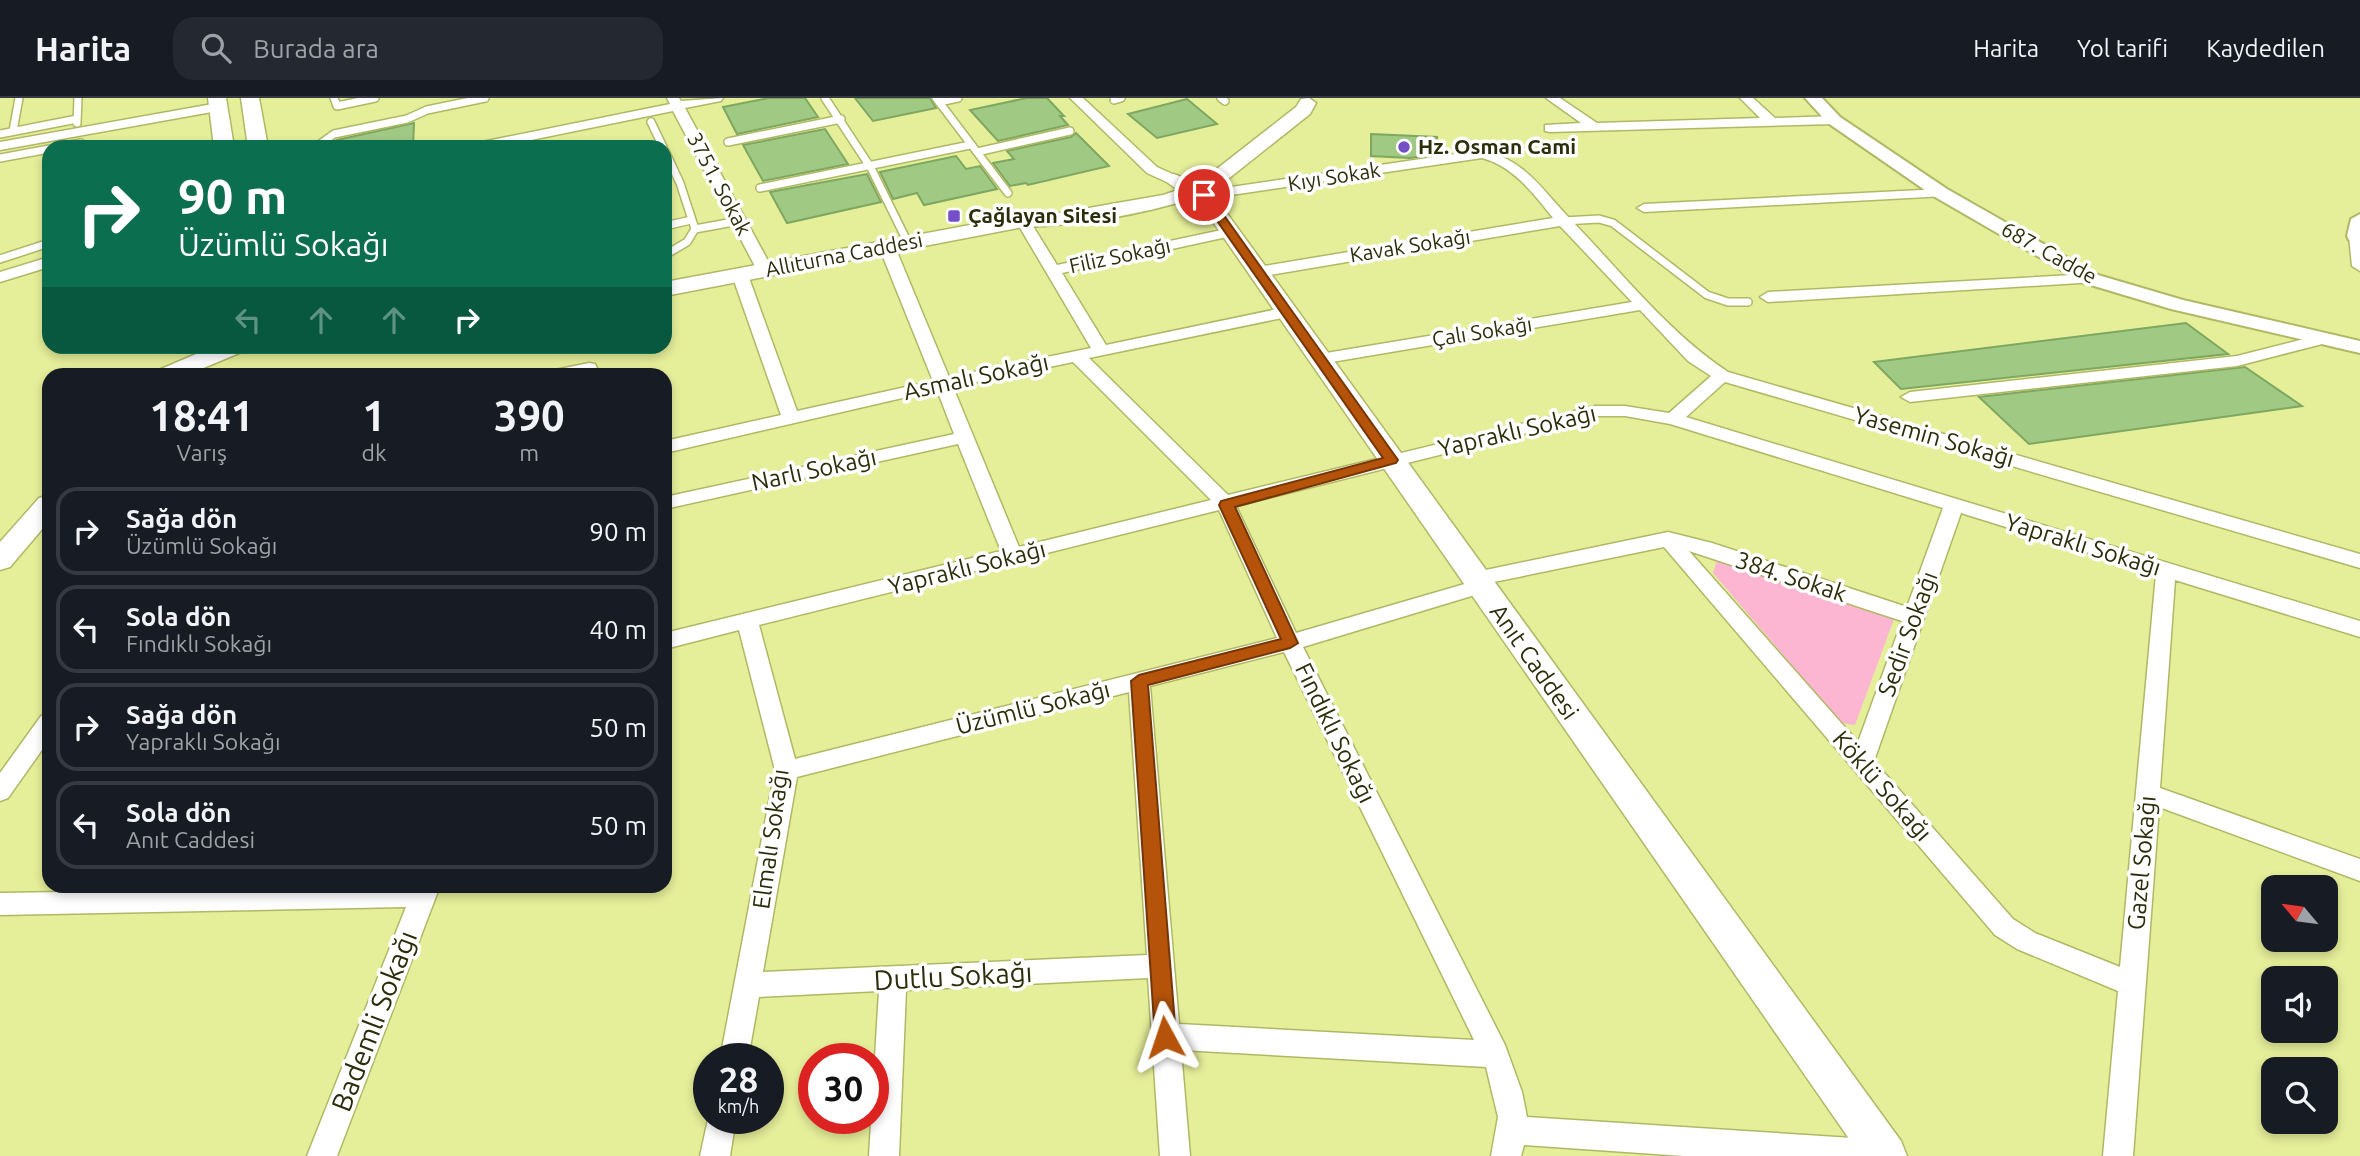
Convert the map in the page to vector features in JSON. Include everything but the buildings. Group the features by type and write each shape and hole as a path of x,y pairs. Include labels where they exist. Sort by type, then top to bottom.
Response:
{"main road":[{"path":"223,140 218,102 250,99 257,140"},
{"name":"Allıturna Caddesi","path":"672,288 1023,221 1054,220 1166,200 1193,183 1216,179 1304,110 1311,100"},
{"name":"Allıturna Caddesi","path":"1219,153 1290,107 1311,100"},
{"name":"Anıt Caddesi","path":"1193,183 1231,232 1885,1155"},
{"path":"174,368 187,354"},
{"path":"183,368 217,354"},
{"path":"0,560 42,511"}],"street":[{"path":"508,140 675,102 717,98"},
{"path":"1076,98 1152,170 1193,183"},
{"path":"1552,98 1595,127"},
{"path":"1746,98 1772,122"},
{"name":"687. Cadde","path":"1813,98 1834,120 1941,193 2091,279 2178,305 2360,347"},
{"path":"0,146 218,102"},
{"name":"3751. Sokak","path":"675,102 765,270"},
{"path":"1550,128 1834,120"},
{"name":"Kıyı Sokak","path":"1193,183 1482,154 1501,159 1536,187 1563,221"},
{"path":"1644,208 1941,193"},
{"path":"1023,221 1101,351"},
{"name":"Kavak Sokağı","path":"1258,272 1563,221"},
{"name":"Yasemin Sokağı","path":"1563,221 1694,357 1722,376 2360,561"},
{"path":"2358,227 2360,266"},
{"name":"Filiz Sokağı","path":"1051,271 1231,232"},
{"path":"897,245 942,384 1013,556"},
{"path":"0,277 42,264"},
{"path":"740,275 791,418"},
{"path":"1768,296 2091,279"},
{"name":"Çalı Sokağı","path":"1320,359 1644,305"},
{"name":"Asmalı Sokağı","path":"672,445 942,384 1287,312"},
{"path":"1910,397 2237,361 2324,339"},
{"name":"Fındıklı Sokağı","path":"1077,356 1227,505 1290,643 1495,1054 1511,1095 1510,1143"},
{"path":"1673,419 1722,376"},
{"name":"Yapraklı Sokağı","path":"672,639 1227,505 1391,460 1595,411 1625,411 1673,419 2360,629"},
{"name":"Narlı Sokağı","path":"672,501 964,437"},
{"name":"Sedir Sokağı","path":"1862,762 1954,505"},
{"name":"Üzümlü Sokağı","path":"786,770 1290,643 1478,583 1668,539"},
{"name":"384. Sokak","path":"1668,539 1705,548 1914,617"},
{"name":"Köklü Sokağı","path":"1668,539 2014,934 2132,984"},
{"name":"Gazel Sokağı","path":"2118,1156 2166,570"},
{"name":"Elmalı Sokağı","path":"737,1043 786,770 747,621"},
{"path":"1139,681 1175,1156"},
{"path":"0,790 42,732"},
{"path":"2147,793 2360,870"},
{"path":"0,904 177,893"},
{"name":"Bademli Sokağı","path":"321,1156 424,893"},
{"name":"Dutlu Sokağı","path":"747,985 1159,966"},
{"path":"884,1156 893,978"},
{"path":"1165,1037 1495,1054"},
{"path":"715,1156 719,1134"},
{"path":"1510,1143 1885,1155"}],"lane":[{"path":"13,131 19,98"},
{"path":"67,140 78,131 78,98"},
{"path":"334,98 337,106 375,98"},
{"path":"323,140 334,134 407,119 437,107 485,98"},
{"path":"825,98 841,118 868,164 897,245"},
{"path":"958,98 938,100 1008,193"},
{"path":"728,142 841,118"},
{"path":"651,122 660,140"},
{"path":"0,134 13,131 78,131"},
{"path":"977,152 1070,131"},
{"path":"760,188 970,145"},
{"path":"0,158 42,150"},
{"path":"672,166 695,229 693,236 684,246 672,252"},
{"path":"1563,221 1599,219 1613,223 1707,295 1728,302 1748,302"},
{"path":"672,224 691,220"},
{"path":"695,229 739,222"},
{"path":"0,259 42,245"}],"shaded area":[{"path":"1717,560 1894,619 1855,725 1841,723 1713,573"}],"place":[{"name":"Hz. Osman Cami","path":"1404,147"},
{"name":"Çağlayan Sitesi","path":"954,216"}],"route":[{"path":"1165,1037 1139,681 1290,643 1227,505 1391,460 1204,195"}]}
